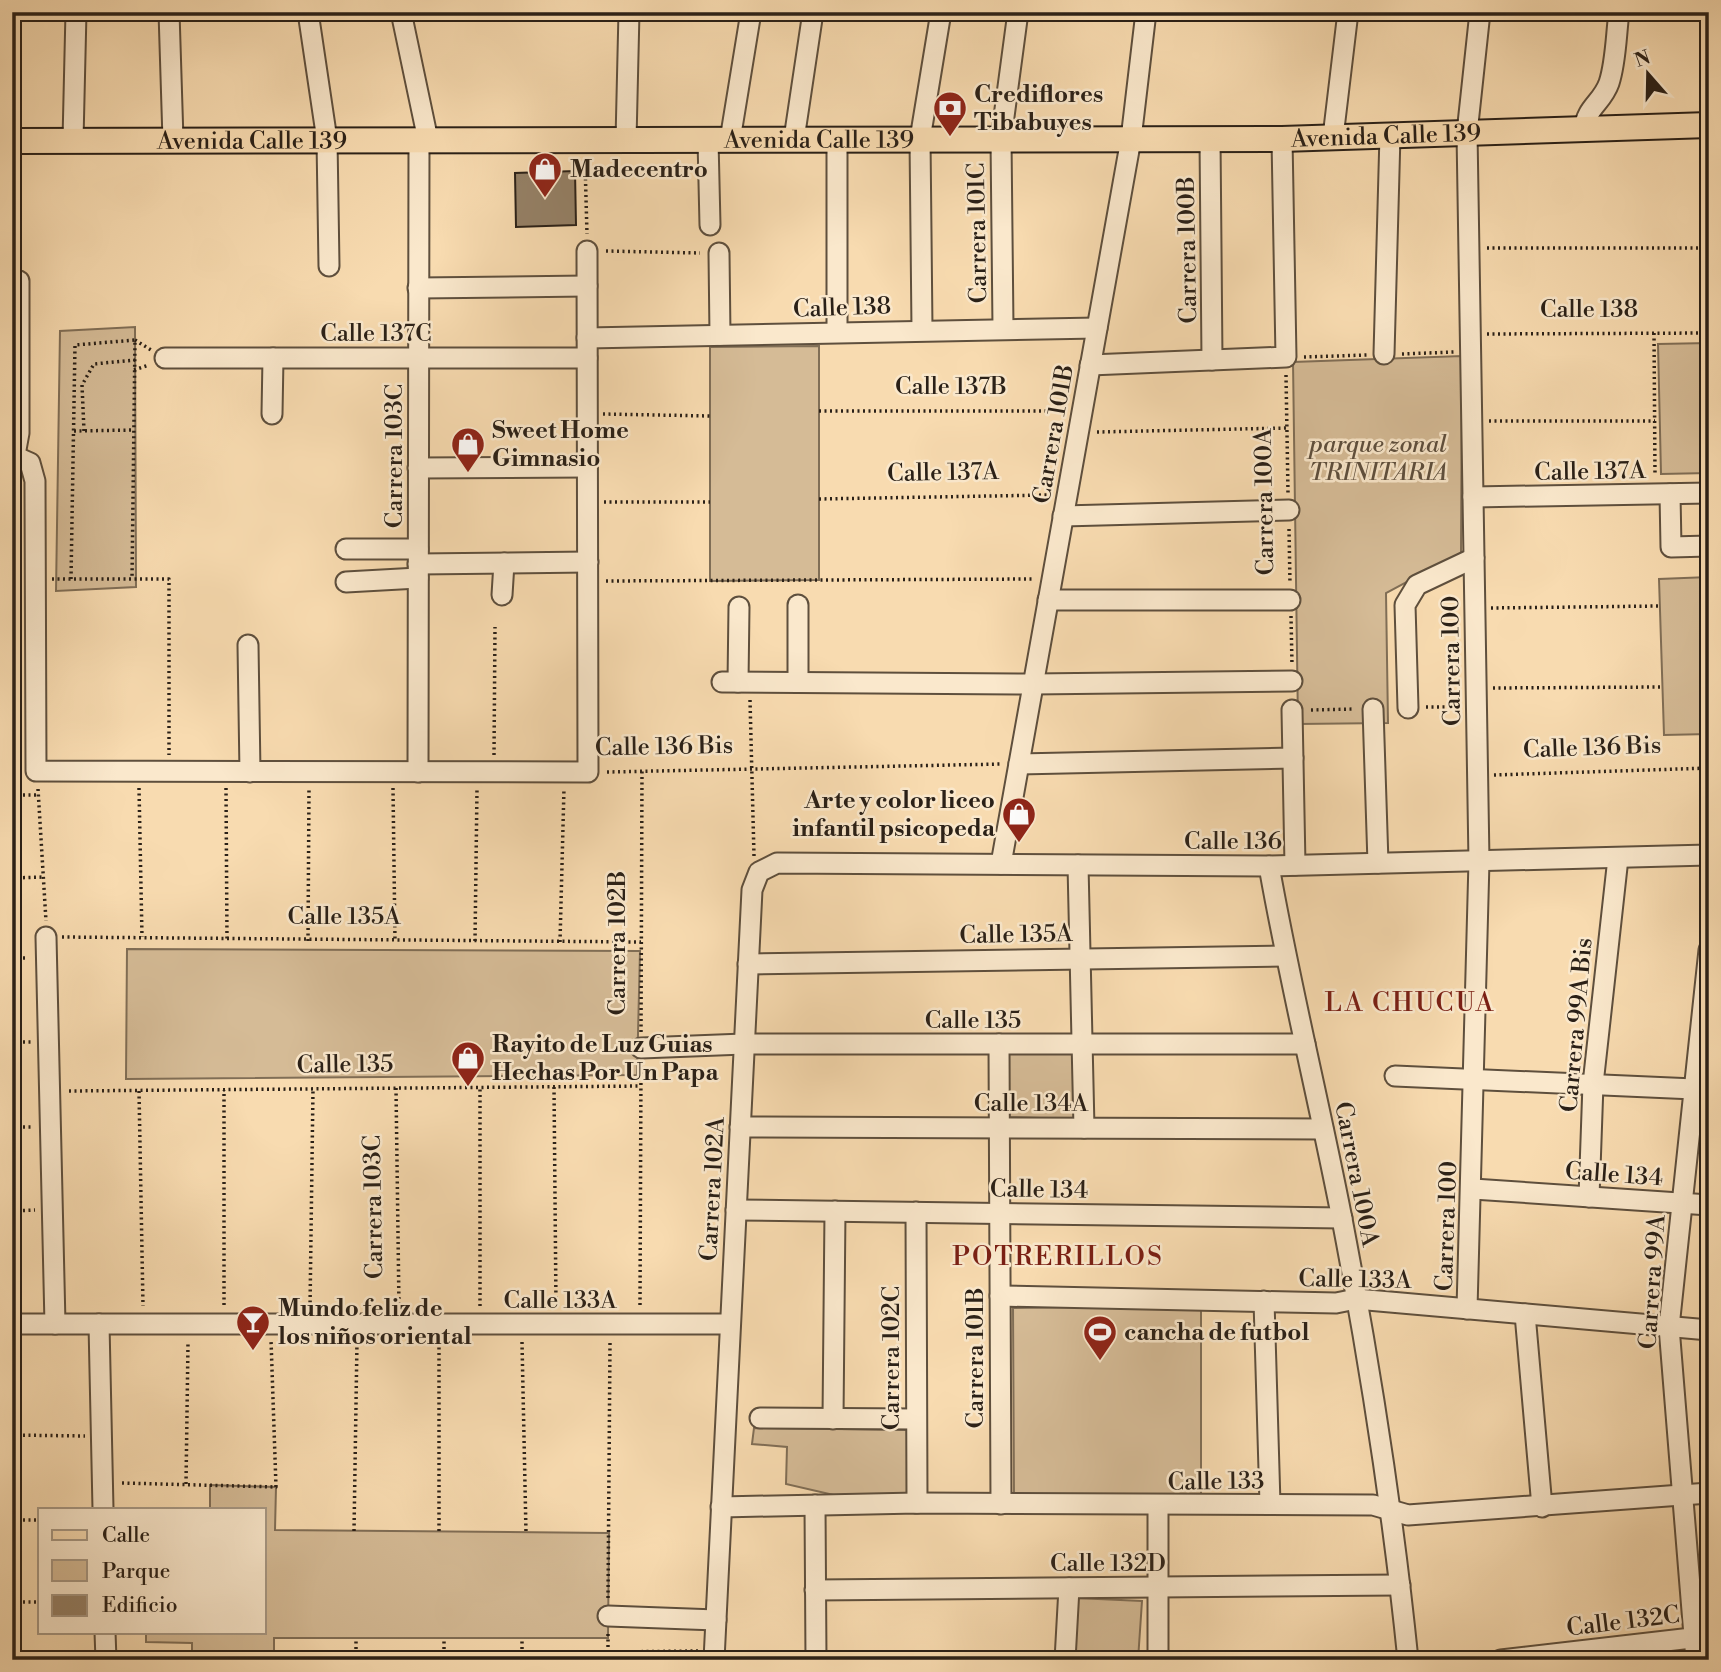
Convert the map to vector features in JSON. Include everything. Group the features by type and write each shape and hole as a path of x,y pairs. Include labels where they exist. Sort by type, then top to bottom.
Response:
{"main road":[{"name":"Avenida Calle 139","path":"12,141 1282,139 1709,125"}],"street":[{"path":"73,141 76,12"},
{"path":"169,12 173,140"},
{"path":"309,12 327,140 329,266"},
{"name":"Carrera 103C","path":"401,12 423,140 418,288 418,772"},
{"path":"626,140 629,12"},
{"path":"710,225 719,140 751,12"},
{"path":"794,139 813,12"},
{"path":"922,330 920,139 941,12"},
{"name":"Carrera 101C","path":"1003,328 1001,139 1018,12"},
{"name":"Carrera 101B","path":"1001,864 1131,139 1146,12"},
{"path":"1333,137 1348,12"},
{"name":"Carrera 100","path":"1467,1308 1473,1189 1479,861 1466,133 1480,12"},
{"path":"1584,130 1585,115 1602,98 1609,82 1619,12"},
{"path":"1384,354 1390,135"},
{"path":"837,139 837,332"},
{"name":"Carrera 100B","path":"1210,139 1212,360"},
{"path":"1090,365 1286,358 1282,139"},
{"path":"587,251 588,772"},
{"path":"719,253 720,335"},
{"path":"19,281 19,457 36,481 36,771"},
{"path":"418,288 587,286"},
{"name":"Calle 138","path":"587,338 1097,327"},
{"name":"Calle 137C","path":"165,358 587,358"},
{"path":"272,414 273,358"},
{"path":"418,468 587,467"},
{"name":"Calle 137A","path":"1473,497 1709,493"},
{"path":"1662,494 1671,547 1709,546"},
{"path":"1063,516 1289,510"},
{"path":"346,549 418,564 504,563 588,572"},
{"path":"1408,708 1405,605 1417,585 1474,558"},
{"path":"502,595 504,563"},
{"path":"346,582 418,564"},
{"path":"1048,600 1290,600"},
{"path":"798,605 798,682"},
{"path":"739,607 737,682 1033,684 1292,681"},
{"path":"248,645 250,772"},
{"path":"1373,709 1378,863"},
{"path":"1292,710 1295,865"},
{"path":"1019,764 1293,758"},
{"name":"Calle 136 Bis","path":"36,771 588,772"},
{"name":"Calle 136","path":"759,872 777,863 1269,866 1709,855"},
{"name":"Carrera 99A Bis","path":"1590,1197 1593,1084 1618,858"},
{"path":"1078,865 1084,1128"},
{"name":"Carrera 100A","path":"1269,866 1285,956 1342,1218 1392,1510 1408,1660"},
{"name":"Carrera 102A","path":"714,1655 752,890 759,872"},
{"path":"46,937 55,1324"},
{"name":"Carrera 99A","path":"1696,1660 1701,1637 1680,1495 1669,1327 1709,950"},
{"name":"Calle 135A","path":"748,964 1285,956"},
{"name":"Calle 135","path":"641,1048 744,1044 1305,1044"},
{"name":"Carrera 101B","path":"999,1044 1001,1504"},
{"path":"1395,1076 1694,1089"},
{"name":"Calle 134A","path":"740,1127 1323,1129"},
{"name":"Calle 134","path":"1473,1189 1709,1205"},
{"name":"Calle 134","path":"736,1210 1342,1218"},
{"path":"833,1419 835,1211"},
{"name":"Carrera 102C","path":"916,1212 917,1503"},
{"name":"Calle 133A","path":"1000,1296 1336,1303 1356,1299 1709,1330"},
{"path":"1264,1301 1270,1504"},
{"path":"1525,1314 1542,1507"},
{"name":"Calle 133A","path":"12,1324 730,1324"},
{"path":"99,1324 103,1508"},
{"path":"760,1418 915,1419"},
{"name":"Calle 133","path":"721,1507 917,1503 1373,1505 1408,1515 1709,1493"},
{"path":"815,1505 816,1660"},
{"path":"1158,1506 1158,1660"},
{"name":"Calle 132D","path":"815,1590 1400,1585"},
{"path":"1065,1660 1069,1588"},
{"path":"608,1616 716,1620"},
{"path":"105,1634 106,1660"},
{"name":"Calle 132C","path":"1501,1660 1701,1637"}],"path":[{"path":"585,162 587,251 719,253"},
{"path":"1469,248 1709,248"},
{"path":"1654,333 1655,421 1662,494"},
{"name":"Calle 138","path":"1470,334 1709,333"},
{"path":"71,579 75,345 135,340 132,579"},
{"name":"Carrera 100A","path":"1286,358 1292,681"},
{"path":"84,430 82,385 94,364 135,360"},
{"name":"Calle 137B","path":"819,411 1082,411"},
{"path":"587,413 710,416"},
{"path":"1471,421 1655,421"},
{"path":"1078,432 1287,428"},
{"path":"74,430 134,430"},
{"name":"Calle 137A","path":"820,499 1067,495"},
{"path":"587,502 710,502"},
{"path":"588,572 1052,579"},
{"path":"36,579 169,579 169,772"},
{"path":"1475,608 1660,606"},
{"path":"475,941 495,627"},
{"path":"737,682 752,769 752,849 759,872"},
{"path":"1476,688 1662,687"},
{"name":"Calle 136 Bis","path":"588,772 1019,764"},
{"name":"Calle 136 Bis","path":"1478,775 1709,768"},
{"path":"36,771 45,877 46,937"},
{"name":"Carrera 102B","path":"640,1324 642,771"},
{"path":"138,772 142,938"},
{"path":"226,772 227,939"},
{"path":"308,940 309,772"},
{"path":"392,772 395,941"},
{"path":"560,942 565,772"},
{"path":"12,795 38,795"},
{"path":"12,878 45,877"},
{"name":"Calle 135A","path":"46,937 641,942"},
{"name":"Calle 135","path":"50,1092 641,1086"},
{"path":"554,1087 556,1324"},
{"name":"Carrera 103C","path":"396,1088 399,1324"},
{"path":"480,1088 480,1324"},
{"path":"310,1324 313,1089"},
{"path":"224,1090 224,1324"},
{"path":"139,1091 144,1324"},
{"path":"186,1484 189,1324"},
{"path":"102,1482 276,1487 270,1324"},
{"path":"354,1531 358,1324"},
{"path":"439,1324 439,1532"},
{"path":"522,1324 526,1532"},
{"path":"608,1660 610,1324"},
{"path":"12,1435 101,1437"},
{"path":"12,1520 38,1520"},
{"path":"12,1602 38,1602"},
{"path":"356,1638 356,1660"},
{"path":"444,1638 444,1660"},
{"path":"522,1638 522,1660"},
{"path":"608,1652 714,1655"}],"green space":[{"path":"135,327 136,587 56,591 60,331"},
{"path":"1709,343 1709,473 1661,474 1658,344"},
{"path":"819,346 819,580 710,581 710,347"},
{"name":"parque zonal TRINITARIA","path":"1462,356 1461,553 1386,593 1388,723 1298,724 1293,362"},
{"path":"1709,577 1709,734 1664,735 1659,579"},
{"path":"127,949 640,951 637,1075 126,1079"},
{"path":"1007,1051 1074,1054 1074,1119 1008,1117"},
{"path":"1201,1305 1201,1499 1014,1498 1013,1308"},
{"path":"754,1428 907,1430 907,1494 838,1496 786,1484 787,1447 752,1444"},
{"path":"210,1485 276,1487 275,1530 609,1533 608,1638 274,1638 274,1660 192,1660 192,1643 146,1642 146,1634 266,1634 266,1508 210,1508"},
{"path":"1076,1598 1142,1601 1138,1660 1076,1658"}],"building":[{"name":"Madecentro","path":"575,171 576,225 516,227 515,173"}],"place":[{"name":"Crediflores Tibabuyes","path":"950,138"},
{"name":"Madecentro","path":"545,199"},
{"name":"Sweet Home Gimnasio","path":"468,474"},
{"name":"Arte y color liceo infantil psicopeda","path":"1019,844"},
{"name":"Rayito de Luz Guias Hechas Por Un Papa","path":"468,1088"},
{"name":"Mundo feliz de los niños oriental","path":"253,1352"},
{"name":"cancha de futbol","path":"1100,1362"}],"district":[{"name":"LA CHUCUA","path":"1410,1002"},
{"name":"POTRERILLOS","path":"1058,1256"}]}
